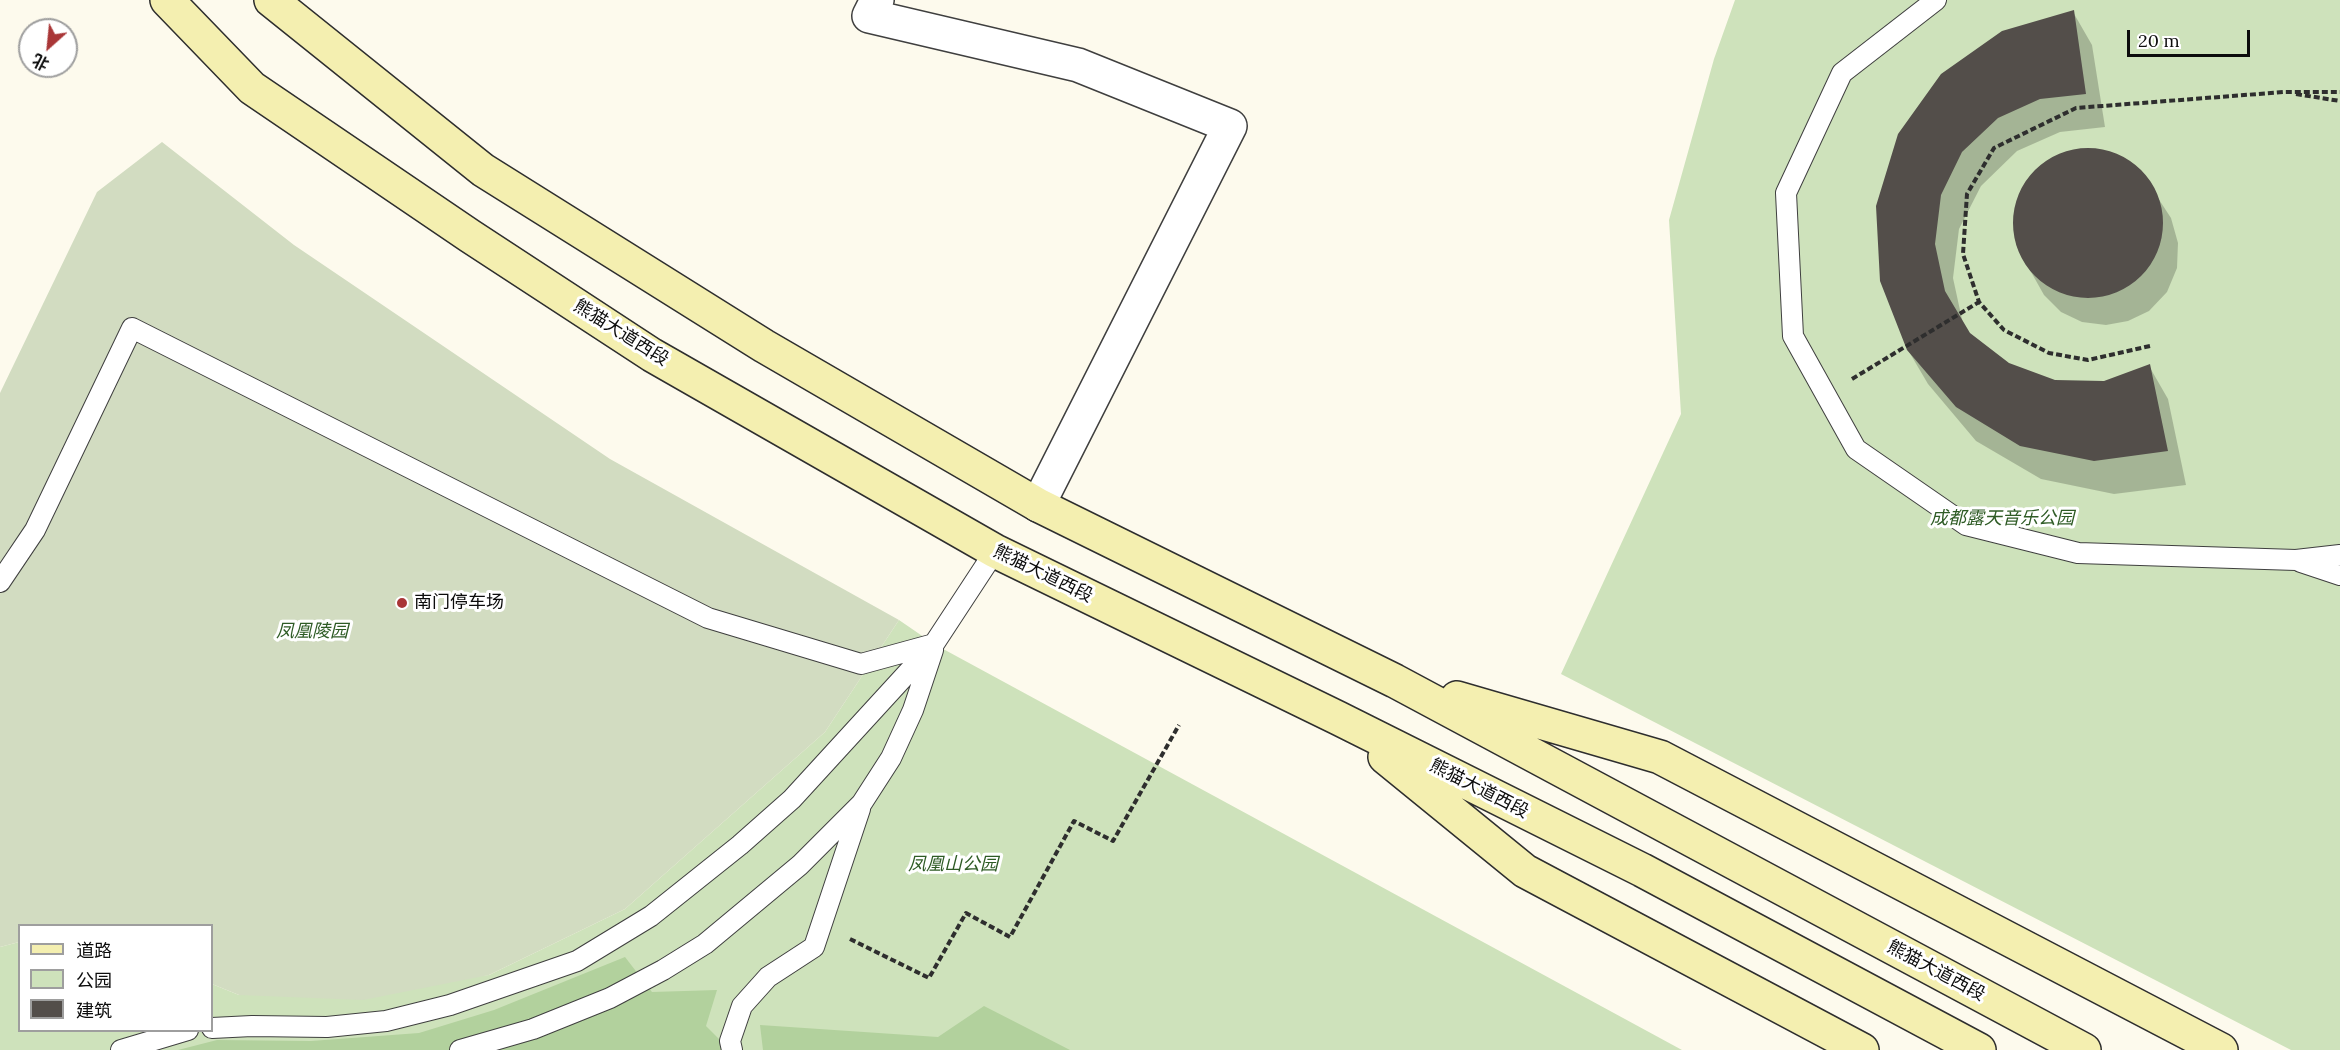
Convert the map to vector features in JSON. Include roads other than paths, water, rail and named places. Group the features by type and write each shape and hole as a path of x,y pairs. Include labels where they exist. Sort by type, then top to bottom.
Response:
{"street":[{"name":"熊猫大道西段","path":"167,0 252,88 470,236 652,355 995,551 1338,718 1642,870 1979,1050"},
{"name":"熊猫大道西段","path":"271,0 483,170 765,346 1038,505 1395,681 2084,1050"},
{"path":"877,0 869,16 1078,65 1230,126 1038,505"},
{"path":"1395,681 1660,757 2221,1050"},
{"path":"1338,718 1525,871 1862,1050"}],"lane":[{"path":"1936,0 1842,73 1786,193 1792,336 1856,449 1966,525 2079,553 2296,560 2340,555"},
{"path":"0,582 35,530 132,328 708,618 861,664 934,644"},
{"path":"213,1028 327,1027 386,1021 450,1005 577,961 651,916 740,845 792,799 934,644 995,551"},
{"path":"2296,560 2340,575"},
{"path":"460,1050 533,1029 610,998 663,970 705,944 800,865 862,803 891,758 913,710 934,644"},
{"path":"732,1050 730,1041 742,1006 768,977 814,947 862,803"},
{"path":"121,1050 181,1032"}],"place":[{"name":"南门停车场","path":"402,603"}],"park label":[{"name":"成都露天音乐公园","path":"2002,519"},
{"name":"凤凰陵园","path":"312,632"},
{"name":"凤凰山公园","path":"953,865"}]}
